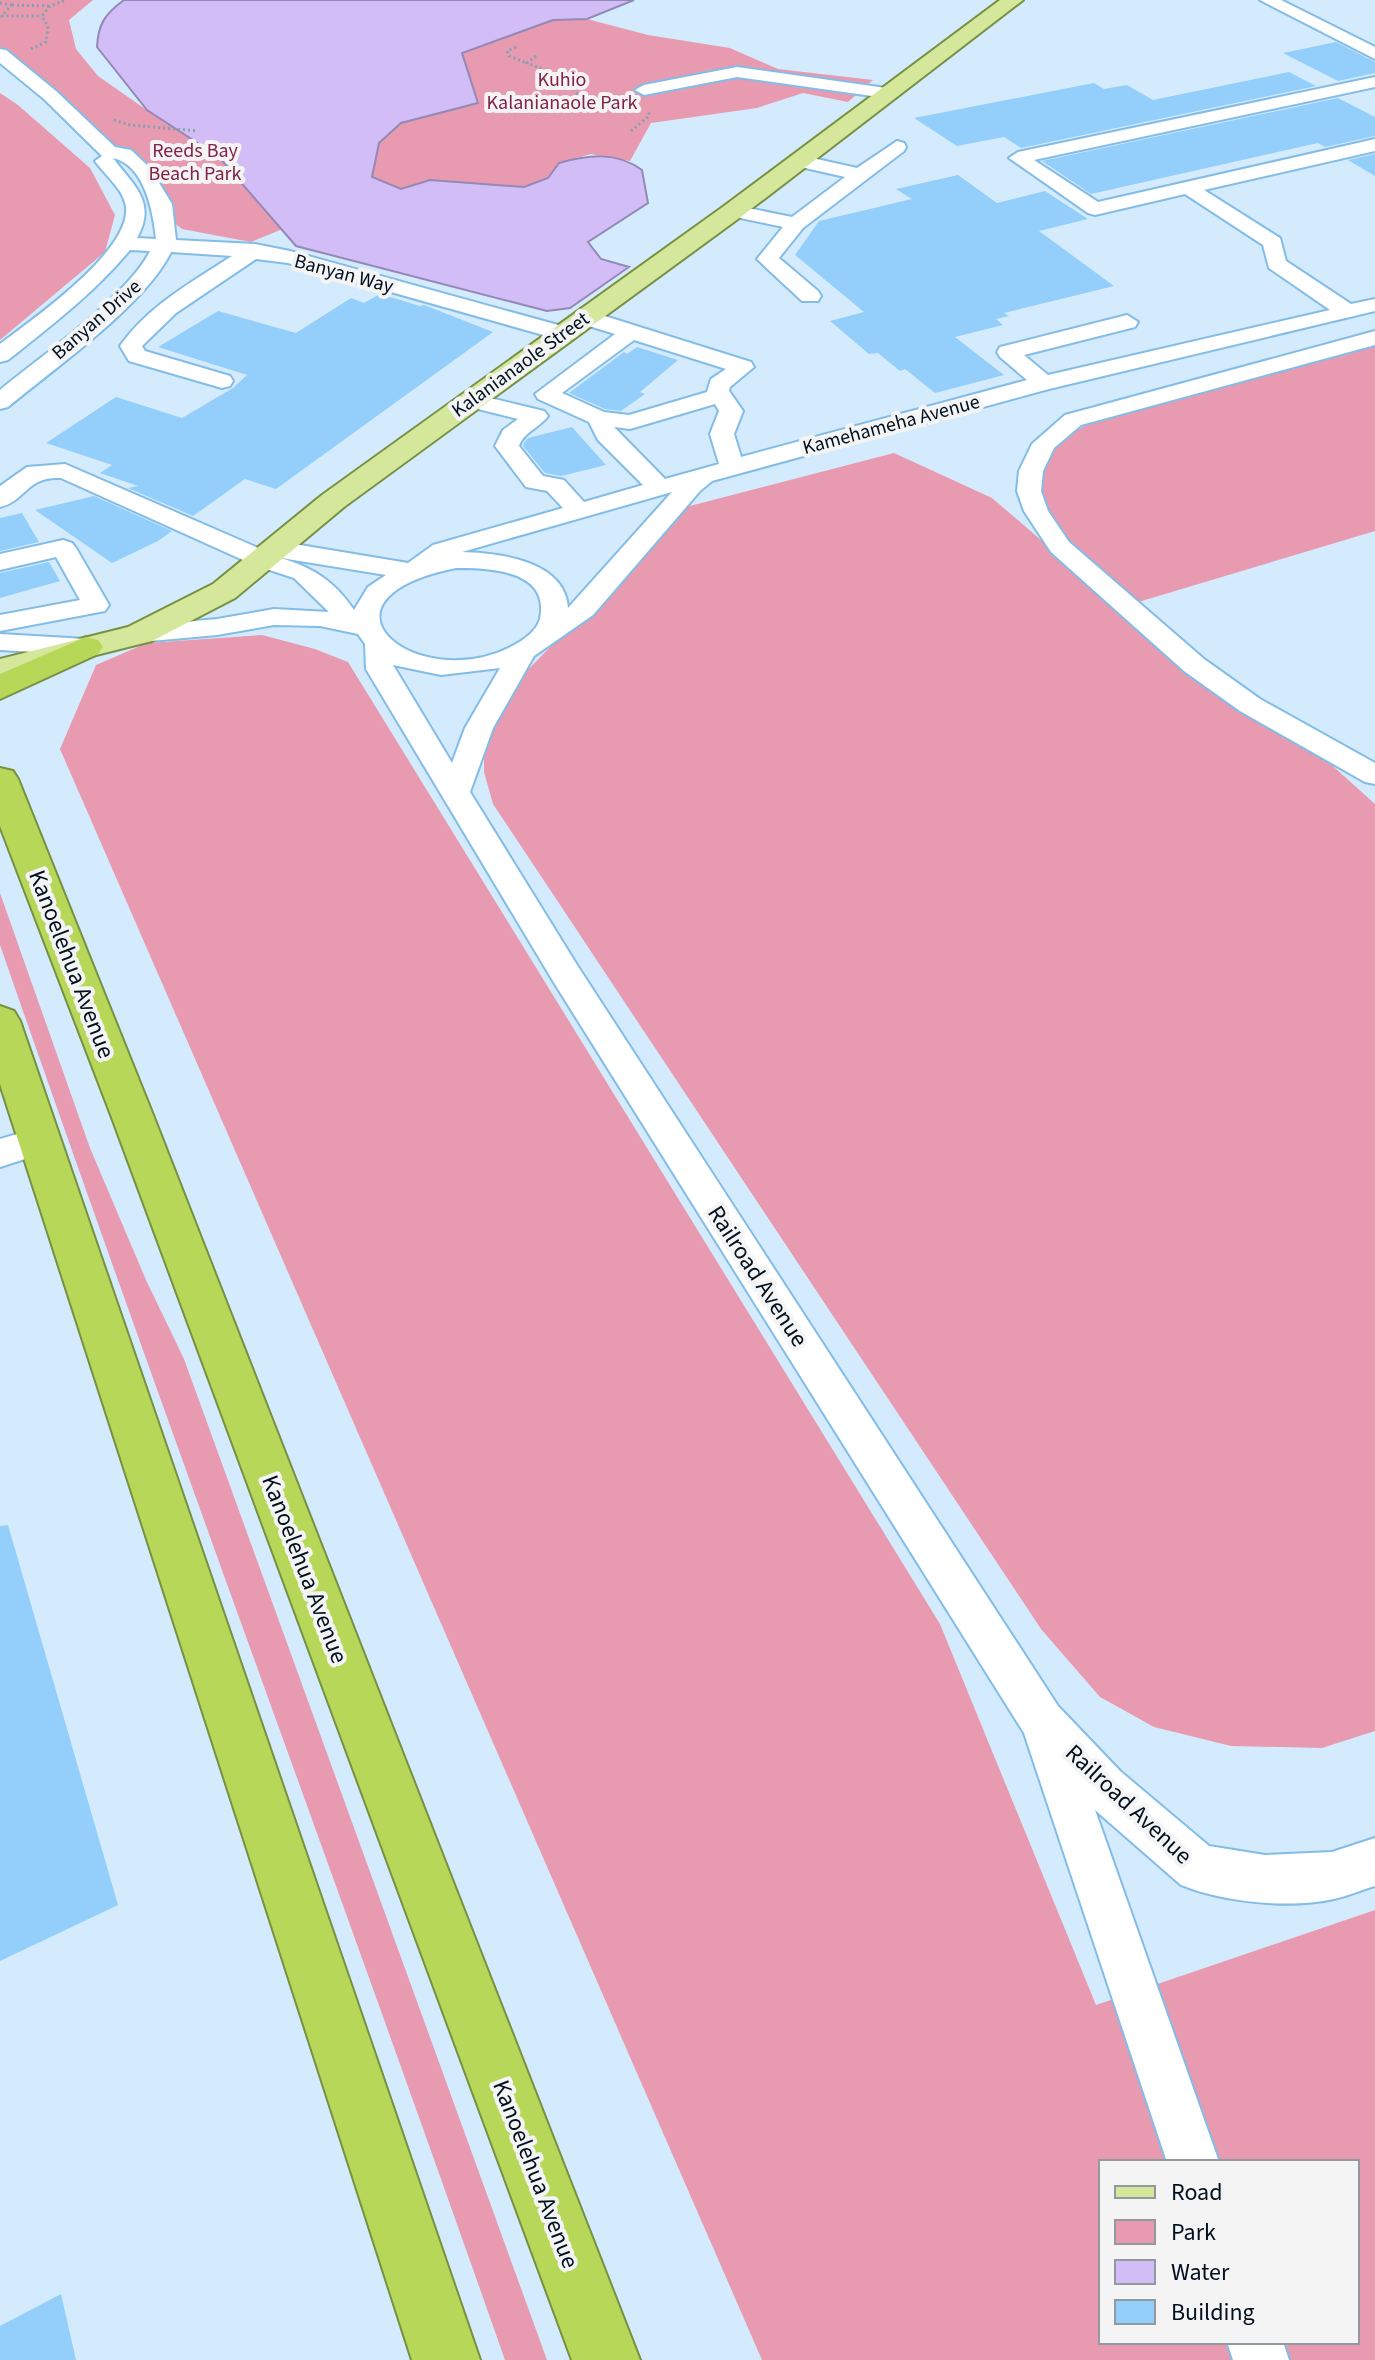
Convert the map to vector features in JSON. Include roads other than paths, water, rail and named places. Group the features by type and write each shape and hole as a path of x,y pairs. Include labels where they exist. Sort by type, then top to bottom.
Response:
{"highway":[{"path":"0,689 18,677 113,640"},
{"name":"Kanoelehua Avenue","path":"0,779 132,1115 606,2360"},
{"path":"0,1021 20,1146 446,2360"}],"main road":[{"name":"Kalanianaole Street","path":"0,669 113,640 202,604 270,554 333,501 733,211 1011,0"}],"street":[{"path":"1268,0 1375,54"},
{"name":"Banyan Drive","path":"0,54 50,95 109,152 124,154 152,182 165,216 163,245 153,267 129,294 0,402"},
{"path":"640,97 737,72 886,93"},
{"path":"1375,82 1018,158 1095,209 1375,145"},
{"path":"810,296 767,259 796,224 897,147"},
{"name":"Banyan Drive","path":"0,355 97,277 135,221 136,209 127,190 102,158 109,152"},
{"path":"799,161 861,175"},
{"path":"1188,188 1273,242 1276,264 1348,312"},
{"path":"733,211 796,224"},
{"name":"Banyan Way","path":"122,244 255,250 290,257 561,333"},
{"path":"222,381 137,356 131,346 135,336 156,319 255,250"},
{"name":"Kamehameha Avenue","path":"414,570 442,550 661,489 721,469 1044,383 1375,305"},
{"path":"0,642 113,640 274,617 320,618 366,632 401,658 449,667 478,666 506,659 584,609 691,486 721,469 722,434 731,411 729,403 718,391 719,384 743,367 584,317"},
{"path":"1044,383 1008,352 1127,322"},
{"path":"579,511 555,485 535,482 507,446 511,435 536,416 546,394 631,332"},
{"path":"1375,338 1073,420 1044,444 1031,471 1029,491 1036,511 1060,547 1194,665 1250,705 1375,775"},
{"path":"546,394 599,418 630,422 721,395"},
{"path":"470,400 536,416"},
{"path":"599,418 606,435 661,489"},
{"path":"0,500 23,476 45,470 65,471 270,554 414,570"},
{"path":"0,562 63,548 113,640"},
{"name":"Railroad Avenue","path":"270,554 303,573 366,632 380,669 565,973 1042,1721 1104,1787 1198,1868 1265,1879 1305,1878 1332,1876 1375,1862"},
{"path":"366,632 369,607 377,593 414,570 456,560 484,560 510,565 531,574 547,586 555,601 555,617 479,728 456,790"},
{"path":"0,623 96,605"},
{"path":"1042,1721 1192,2160"}],"water":[{"path":"124,0 634,0 587,19 553,20 462,53 478,103 401,123 379,143 372,177 401,189 430,180 524,187 548,178 559,163 602,156 622,160 642,170 648,203 588,242 601,259 629,267 570,308 547,311 296,246 219,157 147,110 97,47 104,20"}],"park label":[{"name":"Kuhio Kalanianaole Park","path":"562,90"},
{"name":"Reeds Bay Beach Park","path":"195,162"}]}
